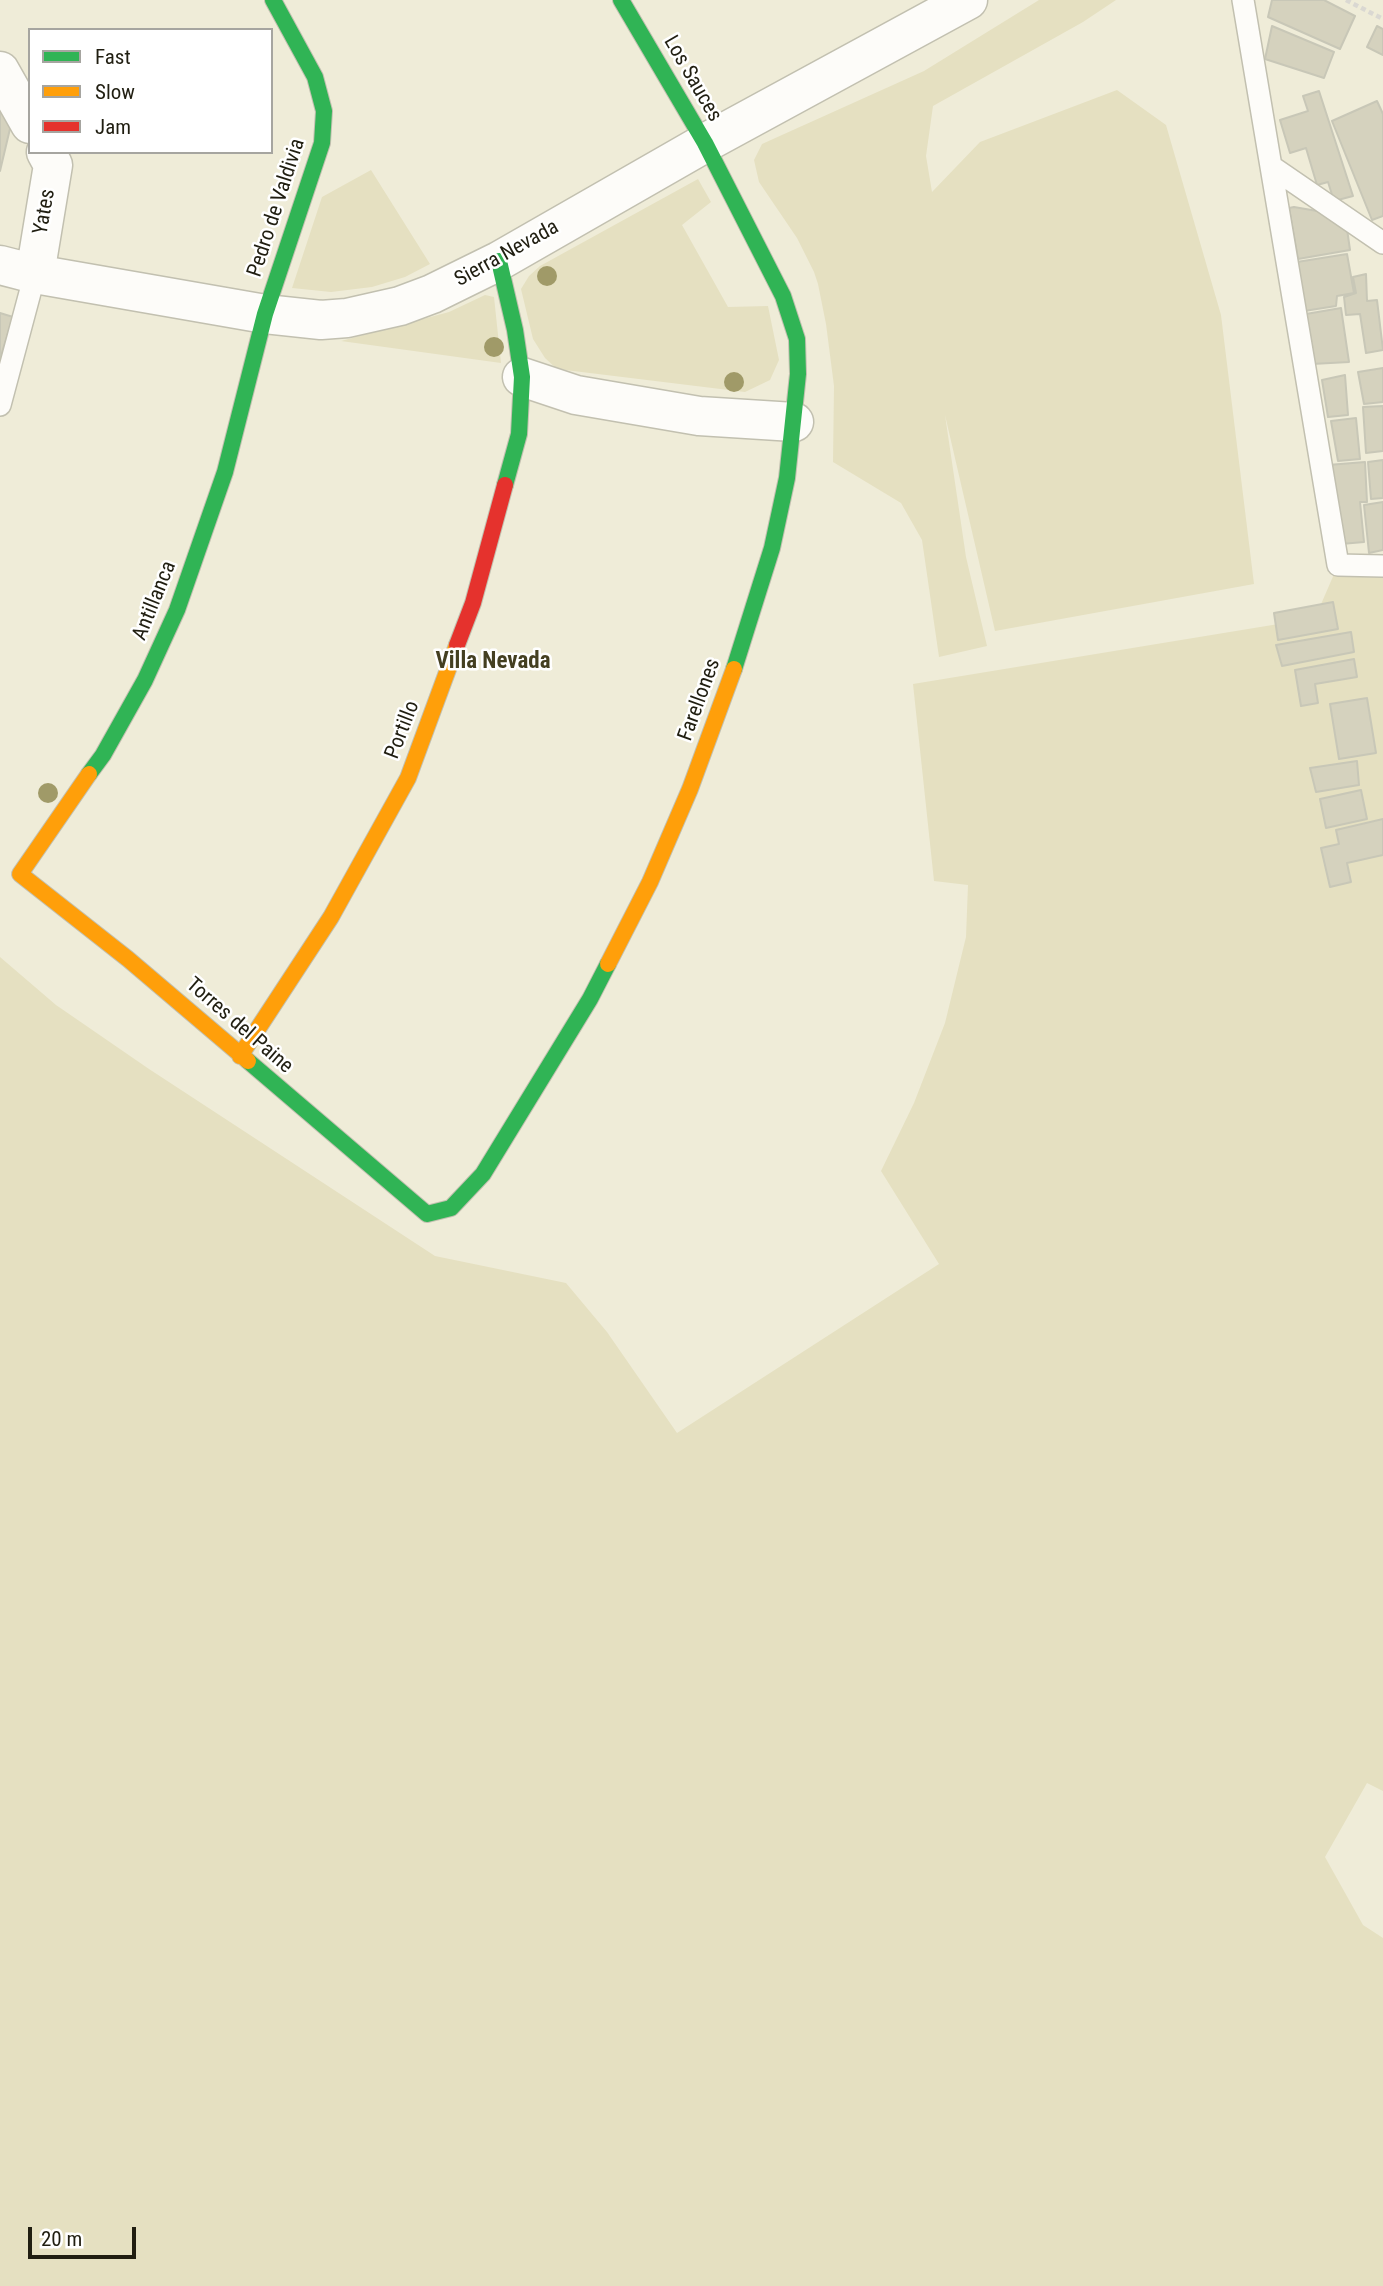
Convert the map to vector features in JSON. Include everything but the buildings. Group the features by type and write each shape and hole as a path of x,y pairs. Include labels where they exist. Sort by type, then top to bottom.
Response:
{"street":[{"name":"Pedro de Valdivia","path":"265,314 322,143 324,127 321,94 315,77 272,0"},
{"name":"Los Sauces","path":"621,0 705,143"},
{"name":"Sierra Nevada","path":"17,270 265,314 321,320 372,313 432,294 499,261 705,143 968,0"},
{"path":"0,71 28,120"},
{"name":"Farellones","path":"427,1214 451,1208 483,1174 590,999 650,882 694,778 726,695 772,548 787,478 794,422 798,374 797,339 783,296 705,143"},
{"name":"Yates","path":"17,270 53,165 47,154"},
{"name":"Portillo","path":"240,1056 331,917 408,778 474,603 519,434 522,377 515,330 499,261"},
{"name":"Antillanca","path":"20,874 103,755 145,680 177,610 225,472 265,314"},
{"path":"522,377 576,395 699,416 794,422"},
{"name":"Torres del Paine","path":"20,874 128,959 427,1214"}],"lane":[{"path":"1243,0 1338,565 1383,566"},
{"path":"1272,167 1383,243"},
{"path":"0,405 17,270"}],"path":[{"path":"1346,0 1383,19"}],"shaded area":[{"path":"1039,0 1116,0 1083,22 933,106 926,156 932,192 980,142 1117,90 1166,125 1221,315 1254,584 995,631 945,415 966,557 987,646 939,657 922,540 901,503 833,462 834,386 818,284 797,238 759,182 754,160 762,144 924,71"},
{"path":"371,170 430,264 405,277 372,287 331,292 292,288 322,197"},
{"path":"698,179 711,202 682,225 728,307 768,306 779,360 770,380 745,392 557,369 545,358 533,339 521,289 529,276 540,266"},
{"path":"485,295 494,297 501,363 341,341 449,312"},
{"path":"1338,565 1383,568 1383,1791 1367,1783 1325,1857 1363,1925 1383,1938 1383,2286 0,2286 0,957 56,1005 149,1069 435,1256 566,1283 607,1332 677,1433 939,1264 881,1171 914,1103 945,1023 966,937 968,885 934,881 913,684 1315,618"}],"traffic: fast":[{"path":"89,774 103,755 145,680 177,610 225,472 265,314 322,143 324,111 315,77 273,0"},
{"path":"621,0 705,143 783,296 797,339 798,374 787,478 772,548 734,669"},
{"path":"499,261 515,330 522,377 519,434 505,485"},
{"path":"248,1061 427,1214 451,1208 483,1174 590,999 608,964"}],"traffic: slow":[{"path":"240,1056 331,917 408,778 457,645"},
{"path":"608,964 650,882 690,789 734,669"},
{"path":"89,774 20,874 128,959 248,1061"}],"traffic: jam":[{"path":"457,645 473,603 505,485"}],"district":[{"name":"Villa Nevada","path":"493,662"}]}
